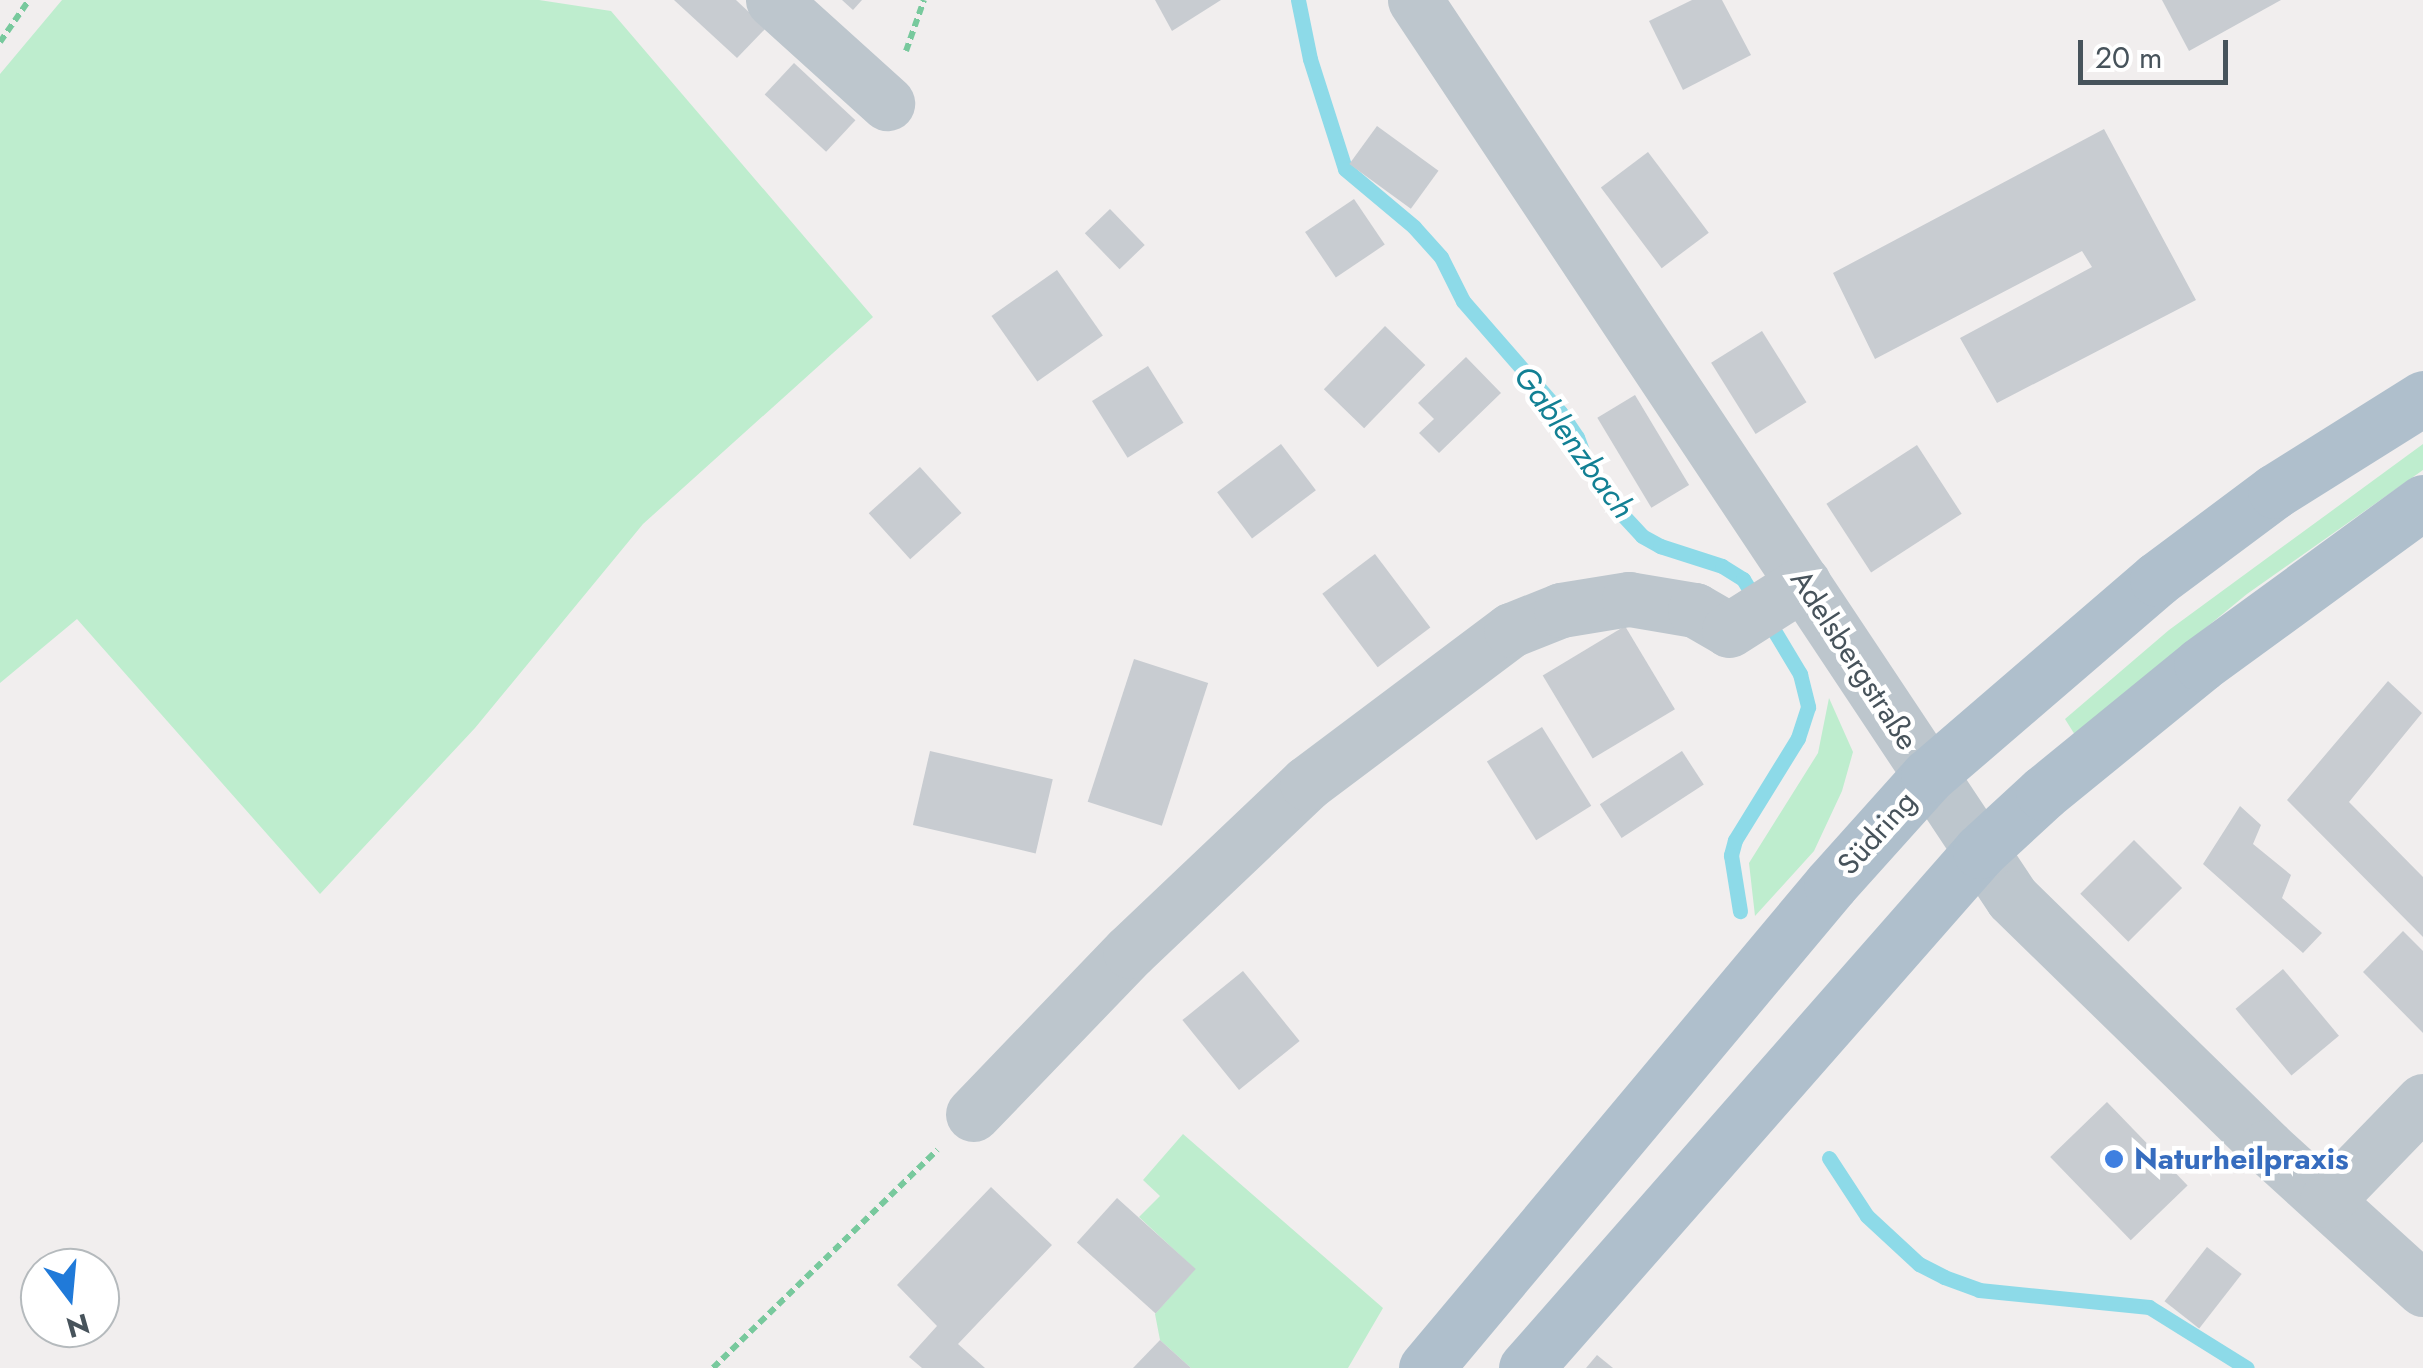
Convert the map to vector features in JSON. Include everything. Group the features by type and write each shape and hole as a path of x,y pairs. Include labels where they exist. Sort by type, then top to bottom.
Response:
{"main road":[{"name":"Südring","path":"1426,1368 1831,884 1928,776 2157,579 2275,490 2423,398"},
{"path":"1526,1368 1980,851 2043,793 2201,664 2423,502"}],"street":[{"path":"773,0 887,103"},
{"name":"Adelsbergstraße","path":"1415,0 1633,322 1777,600 1928,776 2012,898 2067,955 2423,1289"},
{"path":"974,1114 1130,951 1307,783 1511,630 1561,610 1629,599 1695,610 1730,630 1777,600"},
{"path":"2327,1200 2423,1101"}],"path":[{"path":"0,42 29,0"},
{"path":"712,1368 974,1114"}],"green space":[{"path":"62,0 539,0 611,11 873,317 643,524 475,728 320,894 77,619 0,683 0,74"},
{"path":"2423,444 2423,470 2247,594 2075,735 2065,719 2169,630"},
{"path":"1829,698 1853,752 1842,791 1814,851 1755,916 1749,863 1818,753"},
{"path":"1183,1134 1383,1308 1348,1368 1191,1368 1160,1340 1155,1314 1195,1269 1139,1217 1160,1196 1143,1180"}],"building":[{"path":"674,0 736,0 766,28 737,58"},
{"path":"842,0 862,0 853,10"},
{"path":"1155,0 1221,0 1172,31"},
{"path":"1692,0 1722,0 1751,55 1683,90 1649,21"},
{"path":"2162,0 2281,0 2189,51"},
{"path":"794,63 855,120 826,152 765,94"},
{"path":"1377,126 1438,171 1411,209 1349,164"},
{"path":"2104,129 2196,300 1997,403 1960,338 2092,267 2082,251 1875,359 1833,273"},
{"path":"1648,152 1709,233 1662,268 1601,188"},
{"path":"1354,199 1385,245 1336,278 1305,232"},
{"path":"1110,209 1145,245 1120,269 1085,233"},
{"path":"1057,270 1103,336 1037,381 991,316"},
{"path":"1385,326 1425,365 1364,428 1324,389"},
{"path":"1762,331 1807,402 1756,434 1711,363"},
{"path":"1466,357 1501,393 1439,453 1419,433 1434,419 1418,403"},
{"path":"1148,366 1184,423 1128,458 1092,401"},
{"path":"1635,395 1689,485 1651,508 1597,418"},
{"path":"1281,444 1316,490 1252,538 1217,492"},
{"path":"1917,445 1962,514 1871,573 1826,504"},
{"path":"920,467 961,513 910,559 869,513"},
{"path":"1375,554 1430,627 1378,667 1322,594"},
{"path":"1625,626 1675,709 1593,759 1543,675"},
{"path":"1134,659 1208,683 1162,826 1088,802"},
{"path":"2388,681 2422,713 2349,802 2423,877 2423,937 2287,800"},
{"path":"1542,727 1591,806 1536,840 1487,761"},
{"path":"930,751 1053,779 1036,853 913,825"},
{"path":"1682,751 1704,785 1622,838 1600,804"},
{"path":"2240,806 2261,825 2253,844 2291,875 2282,898 2322,933 2303,953 2203,864"},
{"path":"2134,840 2182,888 2128,942 2080,894"},
{"path":"2403,931 2423,951 2423,1033 2363,972"},
{"path":"2283,969 2339,1036 2291,1075 2236,1009"},
{"path":"1243,971 1300,1041 1239,1090 1182,1020"},
{"path":"2107,1102 2188,1185 2131,1240 2050,1157"},
{"path":"991,1187 1052,1245 958,1344 985,1368 922,1368 909,1357 937,1326 897,1285"},
{"path":"1117,1198 1196,1269 1156,1314 1077,1243"},
{"path":"2207,1247 2242,1274 2199,1328 2165,1301"},
{"path":"1160,1340 1191,1368 1133,1368"},
{"path":"1597,1355 1613,1368 1586,1368"}],"waterway":[{"name":"Gablenzbach","path":"1298,0 1310,59 1345,169 1414,227 1441,257 1463,301 1560,412 1577,437 1588,468 1618,510 1642,536 1660,546 1722,566 1743,579 1800,674 1808,707 1798,738 1735,840 1731,855 1740,911"},
{"name":"Gablenzbach","path":"1829,1158 1867,1216 1919,1264 1944,1277 1979,1290 2149,1307 2247,1368"}],"place":[{"name":"Naturheilpraxis","path":"2114,1159"}]}
